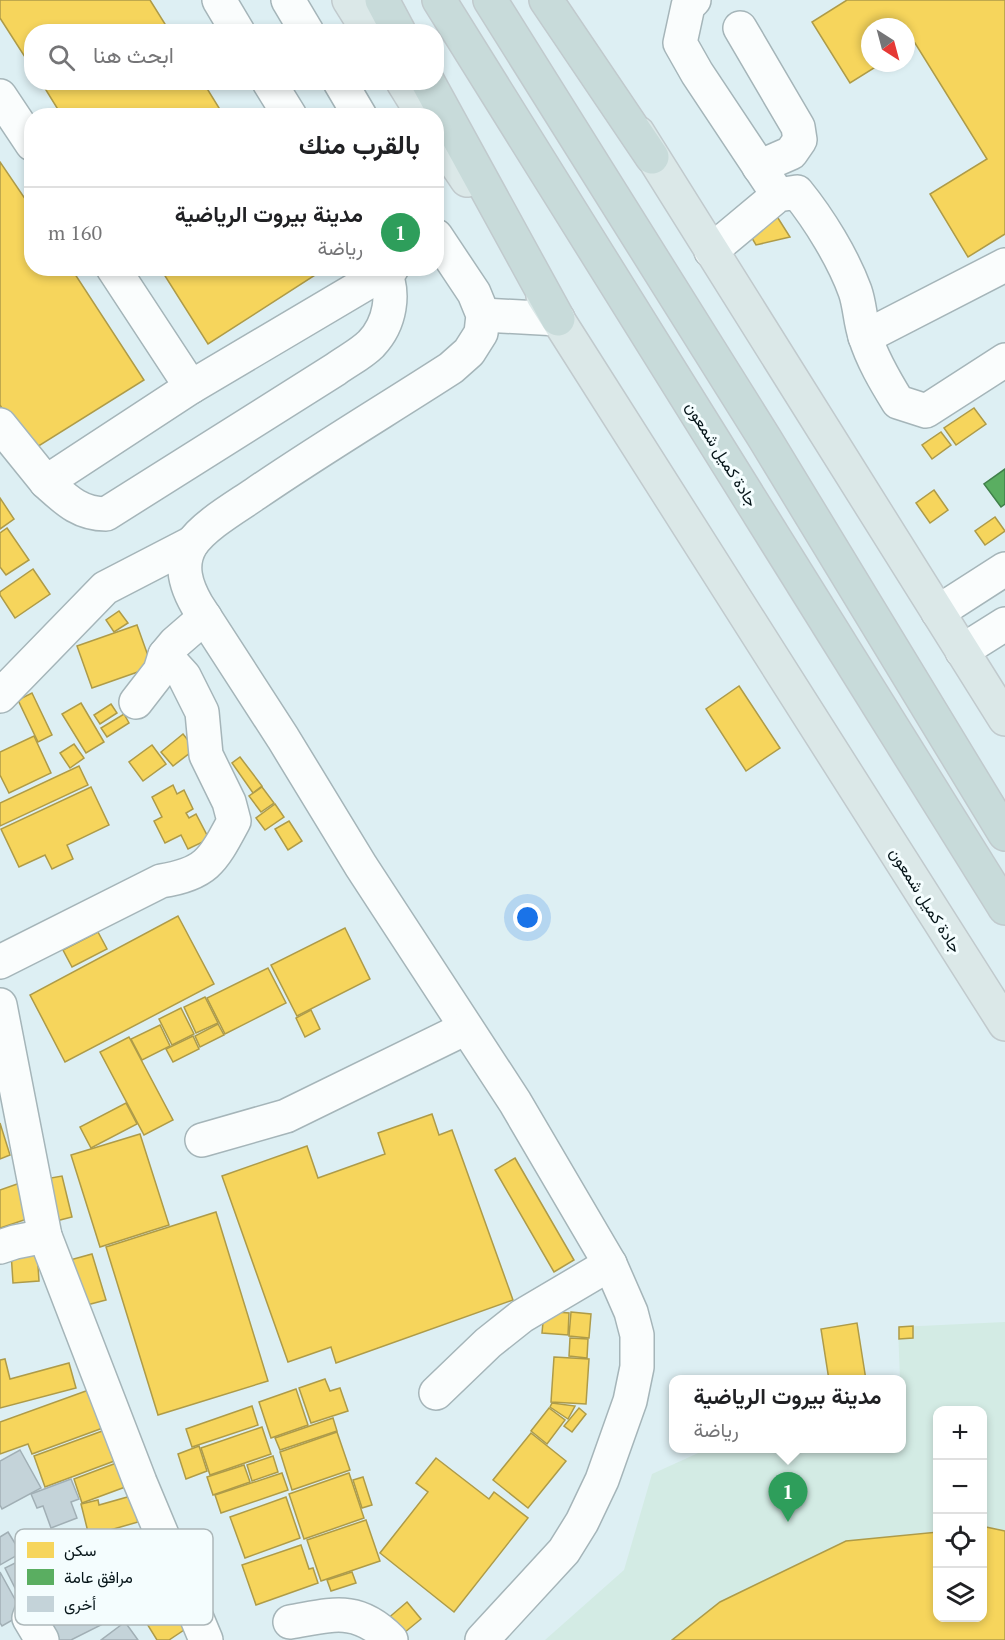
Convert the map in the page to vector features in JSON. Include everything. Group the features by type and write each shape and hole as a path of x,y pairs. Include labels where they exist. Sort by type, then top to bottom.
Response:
{"highway":[{"path":"382,0 395,24"},
{"name":"جادة كميل شمعون","path":"439,0 1005,908"},
{"path":"490,0 765,439 1005,834"},
{"path":"546,0 652,157"},
{"path":"432,90 442,108"},
{"path":"444,111 558,319"}],"main road":[{"path":"349,0 364,24"},
{"path":"558,0 652,157 962,651 1001,704"},
{"path":"408,90 419,108"},
{"name":"جادة كميل شمعون","path":"444,146 558,319 1005,1024"}],"street":[{"path":"219,0 233,24"},
{"path":"288,0 303,24"},
{"path":"694,0 688,6 680,43 697,73 778,195"},
{"path":"740,28 798,127 800,140 791,153 759,167"},
{"path":"274,90 285,108"},
{"path":"345,90 355,108"},
{"path":"0,96 24,132"},
{"path":"711,251 778,195 797,192 809,207 855,291 865,337 881,374 898,402 926,411 1005,360"},
{"path":"0,696 105,588 192,543 208,527 280,477 451,368 469,352 481,333 483,315 474,293 444,251"},
{"path":"865,337 1005,266"},
{"path":"118,276 191,387"},
{"path":"46,482 191,387 377,276"},
{"path":"0,424 46,482 67,501 91,514 106,514 336,369 370,344 381,329 389,310 391,297 388,276"},
{"path":"483,315 558,319"},
{"path":"192,543 185,558 188,589 361,866 515,1102 610,1264 632,1312 638,1349 634,1384 602,1480 582,1522 564,1551 482,1640"},
{"path":"938,612 1005,569"},
{"path":"136,702 160,671 165,655 175,643 205,618"},
{"path":"962,651 1005,624"},
{"path":"0,962 162,881 184,878 199,870 216,855 234,821 229,802 206,755 202,712 184,676 165,655"},
{"path":"0,1005 45,1236 160,1529"},
{"path":"202,1140 286,1116 466,1028"},
{"path":"0,1247 45,1236"},
{"path":"436,1393 488,1343 522,1316 610,1264"},
{"path":"290,1622 340,1614 358,1616 391,1640"},
{"path":"33,1625 42,1640"},
{"path":"200,1625 206,1640"}],"green space":[{"path":"1005,1322 1005,1640 545,1640 624,1570 652,1474 698,1453 906,1453 906,1375 900,1375 898,1327"}],"building: سكن":[{"path":"0,0 150,0 165,24 24,24 24,56 0,18"},
{"path":"847,0 1005,0 1005,234 968,257 930,194 987,159 915,43 915,18 861,18 861,72 868,72 850,83 812,22"},
{"path":"46,90 208,90 219,108 57,108"},
{"path":"0,162 24,197 24,276 76,276 144,380 29,452 0,405"},
{"path":"771,207 790,237 756,245 749,233"},
{"path":"165,276 314,276 208,344"},
{"path":"974,408 986,424 956,445 944,428"},
{"path":"941,432 951,445 932,459 922,445"},
{"path":"934,490 948,510 930,523 916,503"},
{"path":"0,498 14,519 0,529"},
{"path":"995,517 1005,531 985,545 975,531"},
{"path":"7,528 29,560 6,575 0,567 0,533"},
{"path":"33,569 50,594 15,618 0,592"},
{"path":"119,611 128,623 114,632 106,620"},
{"path":"137,625 152,667 92,688 77,646"},
{"path":"739,686 780,748 746,771 706,709"},
{"path":"32,693 52,735 38,742 18,700"},
{"path":"81,703 104,742 86,753 62,714"},
{"path":"111,704 117,713 100,724 94,715"},
{"path":"124,714 129,723 107,737 101,728"},
{"path":"183,734 195,749 173,766 161,752"},
{"path":"34,736 51,773 9,793 0,775 0,752"},
{"path":"74,744 84,758 70,768 60,753"},
{"path":"152,745 166,764 143,781 129,762"},
{"path":"240,757 262,786 253,793 232,763"},
{"path":"79,766 88,785 0,826 0,803"},
{"path":"173,785 177,794 184,790 193,809 186,813 189,818 196,814 209,839 188,849 181,835 165,843 154,821 162,817 152,797"},
{"path":"91,787 109,825 67,845 73,859 52,869 45,855 19,867 1,829"},
{"path":"262,787 274,803 261,812 249,796"},
{"path":"275,804 284,817 265,830 256,818"},
{"path":"289,821 302,841 288,850 275,829"},
{"path":"178,916 214,984 65,1062 30,995"},
{"path":"345,928 370,979 297,1016 271,965"},
{"path":"98,932 107,949 72,967 63,950"},
{"path":"268,968 286,1003 225,1034 207,998"},
{"path":"205,997 218,1023 196,1033 184,1007"},
{"path":"181,1008 194,1034 172,1045 159,1019"},
{"path":"311,1010 320,1029 305,1037 296,1018"},
{"path":"218,1024 224,1035 200,1047 195,1036"},
{"path":"160,1025 170,1046 142,1060 131,1039"},
{"path":"193,1036 199,1049 173,1062 166,1049"},
{"path":"129,1037 173,1120 144,1135 100,1052"},
{"path":"126,1103 137,1124 91,1148 80,1127"},
{"path":"432,1114 439,1135 452,1130 513,1300 336,1363 331,1347 288,1362 222,1176 307,1146 318,1178 385,1154 378,1133"},
{"path":"0,1123 10,1155 0,1159"},
{"path":"140,1134 169,1225 100,1247 71,1155"},
{"path":"515,1158 574,1260 554,1272 495,1170"},
{"path":"62,1176 72,1217 56,1221 45,1179"},
{"path":"20,1183 33,1217 0,1228 0,1190"},
{"path":"216,1212 268,1381 158,1415 106,1247"},
{"path":"37,1250 39,1281 13,1283 11,1252"},
{"path":"92,1254 106,1300 83,1306 70,1260"},
{"path":"544,1311 569,1313 568,1335 542,1333"},
{"path":"571,1312 591,1314 589,1338 569,1336"},
{"path":"857,1323 865,1375 828,1375 821,1329"},
{"path":"913,1326 913,1338 899,1339 899,1327"},
{"path":"570,1338 588,1339 587,1358 569,1356"},
{"path":"554,1357 589,1359 586,1404 551,1402"},
{"path":"5,1359 10,1379 69,1363 76,1388 0,1408 0,1360"},
{"path":"325,1379 330,1391 340,1388 348,1411 311,1423 299,1388"},
{"path":"97,1387 111,1425 32,1454 28,1444 0,1454 0,1422"},
{"path":"296,1389 308,1425 271,1438 259,1402"},
{"path":"552,1403 575,1406 568,1419 550,1407"},
{"path":"252,1406 258,1425 192,1447 186,1429"},
{"path":"549,1408 565,1420 547,1444 531,1431"},
{"path":"579,1408 586,1414 572,1432 564,1426"},
{"path":"333,1418 337,1431 280,1450 275,1438"},
{"path":"262,1427 271,1454 210,1475 201,1448"},
{"path":"105,1430 117,1460 45,1487 34,1456"},
{"path":"337,1432 350,1470 292,1490 280,1452"},
{"path":"531,1433 566,1461 528,1508 493,1480"},
{"path":"199,1446 207,1471 186,1479 178,1454"},
{"path":"273,1456 278,1472 252,1481 247,1465"},
{"path":"436,1458 489,1499 494,1492 528,1518 454,1612 380,1553 428,1492 416,1483"},
{"path":"119,1462 128,1486 82,1503 74,1479"},
{"path":"244,1465 250,1482 213,1495 207,1477"},
{"path":"282,1473 288,1490 221,1513 215,1495"},
{"path":"349,1473 364,1518 304,1539 289,1494"},
{"path":"363,1477 372,1505 362,1508 353,1480"},
{"path":"131,1496 138,1522 114,1529 87,1529 81,1504 98,1500 99,1505"},
{"path":"286,1497 300,1538 245,1558 230,1517"},
{"path":"366,1520 380,1561 321,1581 307,1540"},
{"path":"987,1527 1005,1531 1005,1640 672,1640 720,1602 846,1541 933,1532 933,1622 987,1622"},
{"path":"301,1545 309,1569 313,1568 318,1583 256,1605 242,1565"},
{"path":"352,1572 356,1583 331,1591 327,1580"},
{"path":"407,1602 421,1619 399,1637 386,1620"},
{"path":"148,1625 182,1625 184,1630 169,1640 157,1640"}],"building: مرافق عامة":[{"path":"1005,469 1005,504 1001,507 984,484"}],"building: أخرى":[{"path":"20,1450 41,1488 2,1509 0,1505 0,1461"},
{"path":"71,1479 79,1499 71,1502 77,1518 51,1528 43,1506 37,1508 31,1494"},
{"path":"8,1532 15,1543 15,1556 0,1565 0,1537"},
{"path":"15,1563 15,1588 5,1568"},
{"path":"0,1572 15,1599 15,1619 2,1626 0,1623"},
{"path":"38,1625 101,1625 71,1640 46,1640"},
{"path":"121,1625 127,1625 138,1640 101,1640"}],"place":[{"name":"مدينة بيروت الرياضية","path":"788,1522"}]}
